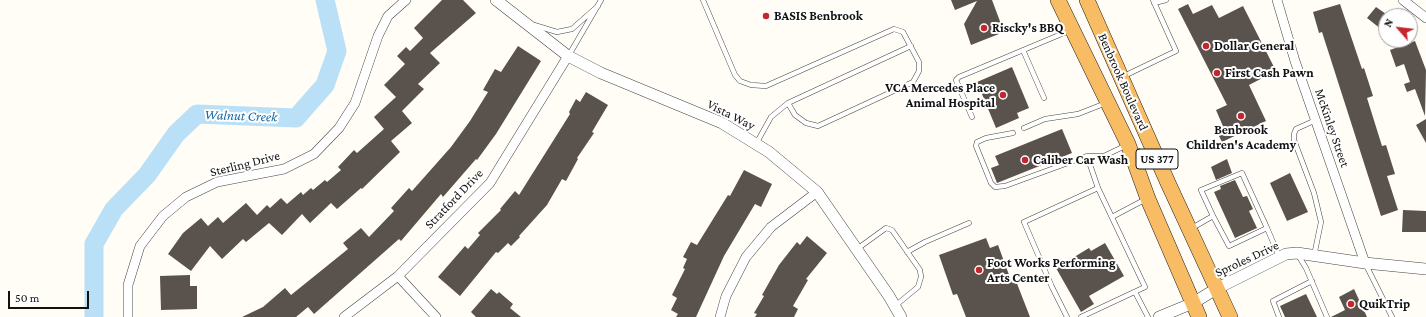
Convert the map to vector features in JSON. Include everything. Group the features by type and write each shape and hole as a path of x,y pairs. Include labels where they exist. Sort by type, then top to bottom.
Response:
{"highway":[{"name":"Benbrook Boulevard","path":"1058,0 1128,144 1148,199 1199,317"},
{"name":"Benbrook Boulevard","path":"1087,0 1189,230 1230,317"}],"street":[{"name":"Sterling Drive","path":"128,317 128,285 140,246 163,216 186,197 216,182 284,169 314,154 339,128 355,103 378,36 388,16 406,0"},
{"name":"Vista Way","path":"496,0 568,56 601,73 722,123 769,152 817,192 857,249 901,317"},
{"name":"McKinley Street","path":"1277,0 1295,61 1365,263"},
{"path":"1403,0 1426,18"},
{"name":"Stratford Drive","path":"344,317 398,276 490,183 568,56"},
{"path":"720,317 726,296 746,257 771,227 817,192"},
{"name":"Sproles Drive","path":"1159,317 1193,303 1216,289 1280,257 1297,253 1365,263 1426,269"},
{"path":"398,276 436,317"}],"lane":[{"path":"568,56 602,0"},
{"path":"703,0 735,75 740,81 751,85 766,86 894,29 903,32 919,62 920,71 913,82 818,126 806,123 795,115 788,103"},
{"path":"1121,78 1176,51 1153,1 1166,0"},
{"path":"526,23 557,32 572,29 598,6"},
{"path":"972,117 956,80 959,77 1072,29"},
{"path":"756,144 771,117 788,103 911,46"},
{"path":"1023,50 1044,98"},
{"path":"1024,128 1045,118 1078,114 1108,102"},
{"path":"1314,256 1321,222 1314,193 1294,140 1294,134 1296,129 1316,120"},
{"path":"1013,133 986,138 977,142 976,146 991,183 995,187 1005,186 1087,156 1104,156 1128,144"},
{"path":"1081,317 1146,287 1098,188 1087,156"},
{"path":"1267,228 1229,246 1201,190 1242,173 1267,228 1280,257"},
{"path":"1067,317 1052,287 1024,222 1098,188"},
{"path":"1112,217 1148,199"},
{"path":"1189,230 1213,216"},
{"path":"908,252 925,242 969,223"},
{"path":"857,249 886,228 892,230 908,252 920,270 921,277 918,287 895,306"},
{"path":"1297,253 1312,281 1327,317"},
{"path":"1365,263 1392,317"},
{"path":"1279,317 1273,301 1312,281"},
{"path":"1135,292 1148,317"}],"building":[{"path":"442,0 463,0 476,13 430,53 440,63 418,84 424,89 402,111 412,123 391,141 400,152 362,189 361,188 337,209 331,203 310,223 302,214 282,235 269,223 246,242 243,239 222,259 210,246 191,271 168,254 183,233 201,218 208,226 218,217 223,223 246,203 257,215 267,205 270,208 281,198 287,204 301,192 303,195 311,188 313,190 325,180 327,182 341,170 338,167 354,150 357,153 384,129 374,117 396,97 384,85 405,64 397,56 406,47 410,51 423,38 414,28"},
{"name":"Riscky's BBQ","path":"951,0 992,0 1004,32 971,45 964,24 977,1 955,10"},
{"path":"1188,4 1193,14 1212,5 1219,18 1243,6 1276,71 1249,85 1266,121 1222,142 1218,134 1225,131 1216,110 1227,105 1178,9"},
{"path":"1340,4 1362,69 1364,68 1373,96 1367,98 1382,146 1386,145 1395,174 1387,176 1398,210 1381,216 1322,32 1319,33 1313,12"},
{"path":"1376,7 1378,8 1378,27 1367,18"},
{"path":"518,46 541,61 496,134 477,160 476,159 443,197 441,194 401,241 399,239 314,314 308,307 296,317 242,317 263,307 285,288 291,295 348,249 343,243 361,228 369,237 394,211 391,208 409,188 412,191 451,147 470,121 488,92 483,90 495,69 501,72"},
{"path":"1396,48 1418,48 1426,70 1425,116 1415,89 1407,92 1404,84 1410,82 1404,64 1396,67 1390,50"},
{"name":"VCA Mercedes Place Animal Hospital","path":"1012,67 1029,108 1017,113 1019,118 996,128 977,82"},
{"path":"586,92 608,105 592,132 594,133 577,158 578,159 566,181 562,179 547,205 519,236 520,237 511,246 508,243 498,253 496,252 460,296 438,277 465,246 468,249 480,235 478,233 501,210 500,209 515,191 519,195 570,114 569,112 576,99 580,102"},
{"path":"1426,119 1426,143 1416,125"},
{"name":"Caliber Car Wash","path":"1062,129 1072,153 997,183 991,168 999,165 995,156"},
{"path":"1227,159 1232,173 1216,180 1211,167"},
{"path":"744,170 772,184 761,207 755,204 724,256 696,317 676,317 678,314 671,310 677,298 672,295 685,269 683,268 687,259 683,257 691,242 697,245 728,195 730,196"},
{"path":"1290,173 1308,212 1287,221 1270,183"},
{"path":"1235,180 1243,197 1247,196 1253,209 1249,211 1257,228 1235,238 1214,192 1221,189 1220,186"},
{"path":"1403,210 1426,211 1426,232 1402,232"},
{"path":"807,236 827,253 806,279 808,280 793,306 798,309 794,317 755,317 757,314 754,313 764,296 762,295 779,265 797,242 800,245"},
{"path":"986,238 990,248 998,245 1012,283 1016,281 1030,317 966,317 957,294 953,295 939,255"},
{"path":"1105,243 1124,276 1089,296 1094,304 1081,312 1056,268 1089,248 1091,251"},
{"path":"190,275 190,286 197,286 197,309 161,310 160,276"},
{"path":"491,289 497,294 499,292 513,304 510,308 521,317 476,317 471,312"},
{"name":"QuikTrip","path":"1354,289 1367,317 1331,317 1345,310 1339,297"},
{"path":"1306,294 1317,317 1285,317 1280,306"}],"waterway":[{"name":"Walnut Creek","path":"94,317 94,244 114,209 147,175 176,134 197,114 296,118 325,85 337,51 325,0"}],"place":[{"name":"BASIS Benbrook","path":"766,16"},
{"name":"Riscky's BBQ","path":"984,28"},
{"name":"Dollar General","path":"1206,46"},
{"name":"First Cash Pawn","path":"1217,73"},
{"name":"VCA Mercedes Place Animal Hospital","path":"1003,95"},
{"name":"Benbrook Children's Academy","path":"1241,116"},
{"name":"Caliber Car Wash","path":"1025,160"},
{"name":"Foot Works Performing Arts Center","path":"979,270"},
{"name":"QuikTrip","path":"1351,304"}]}
